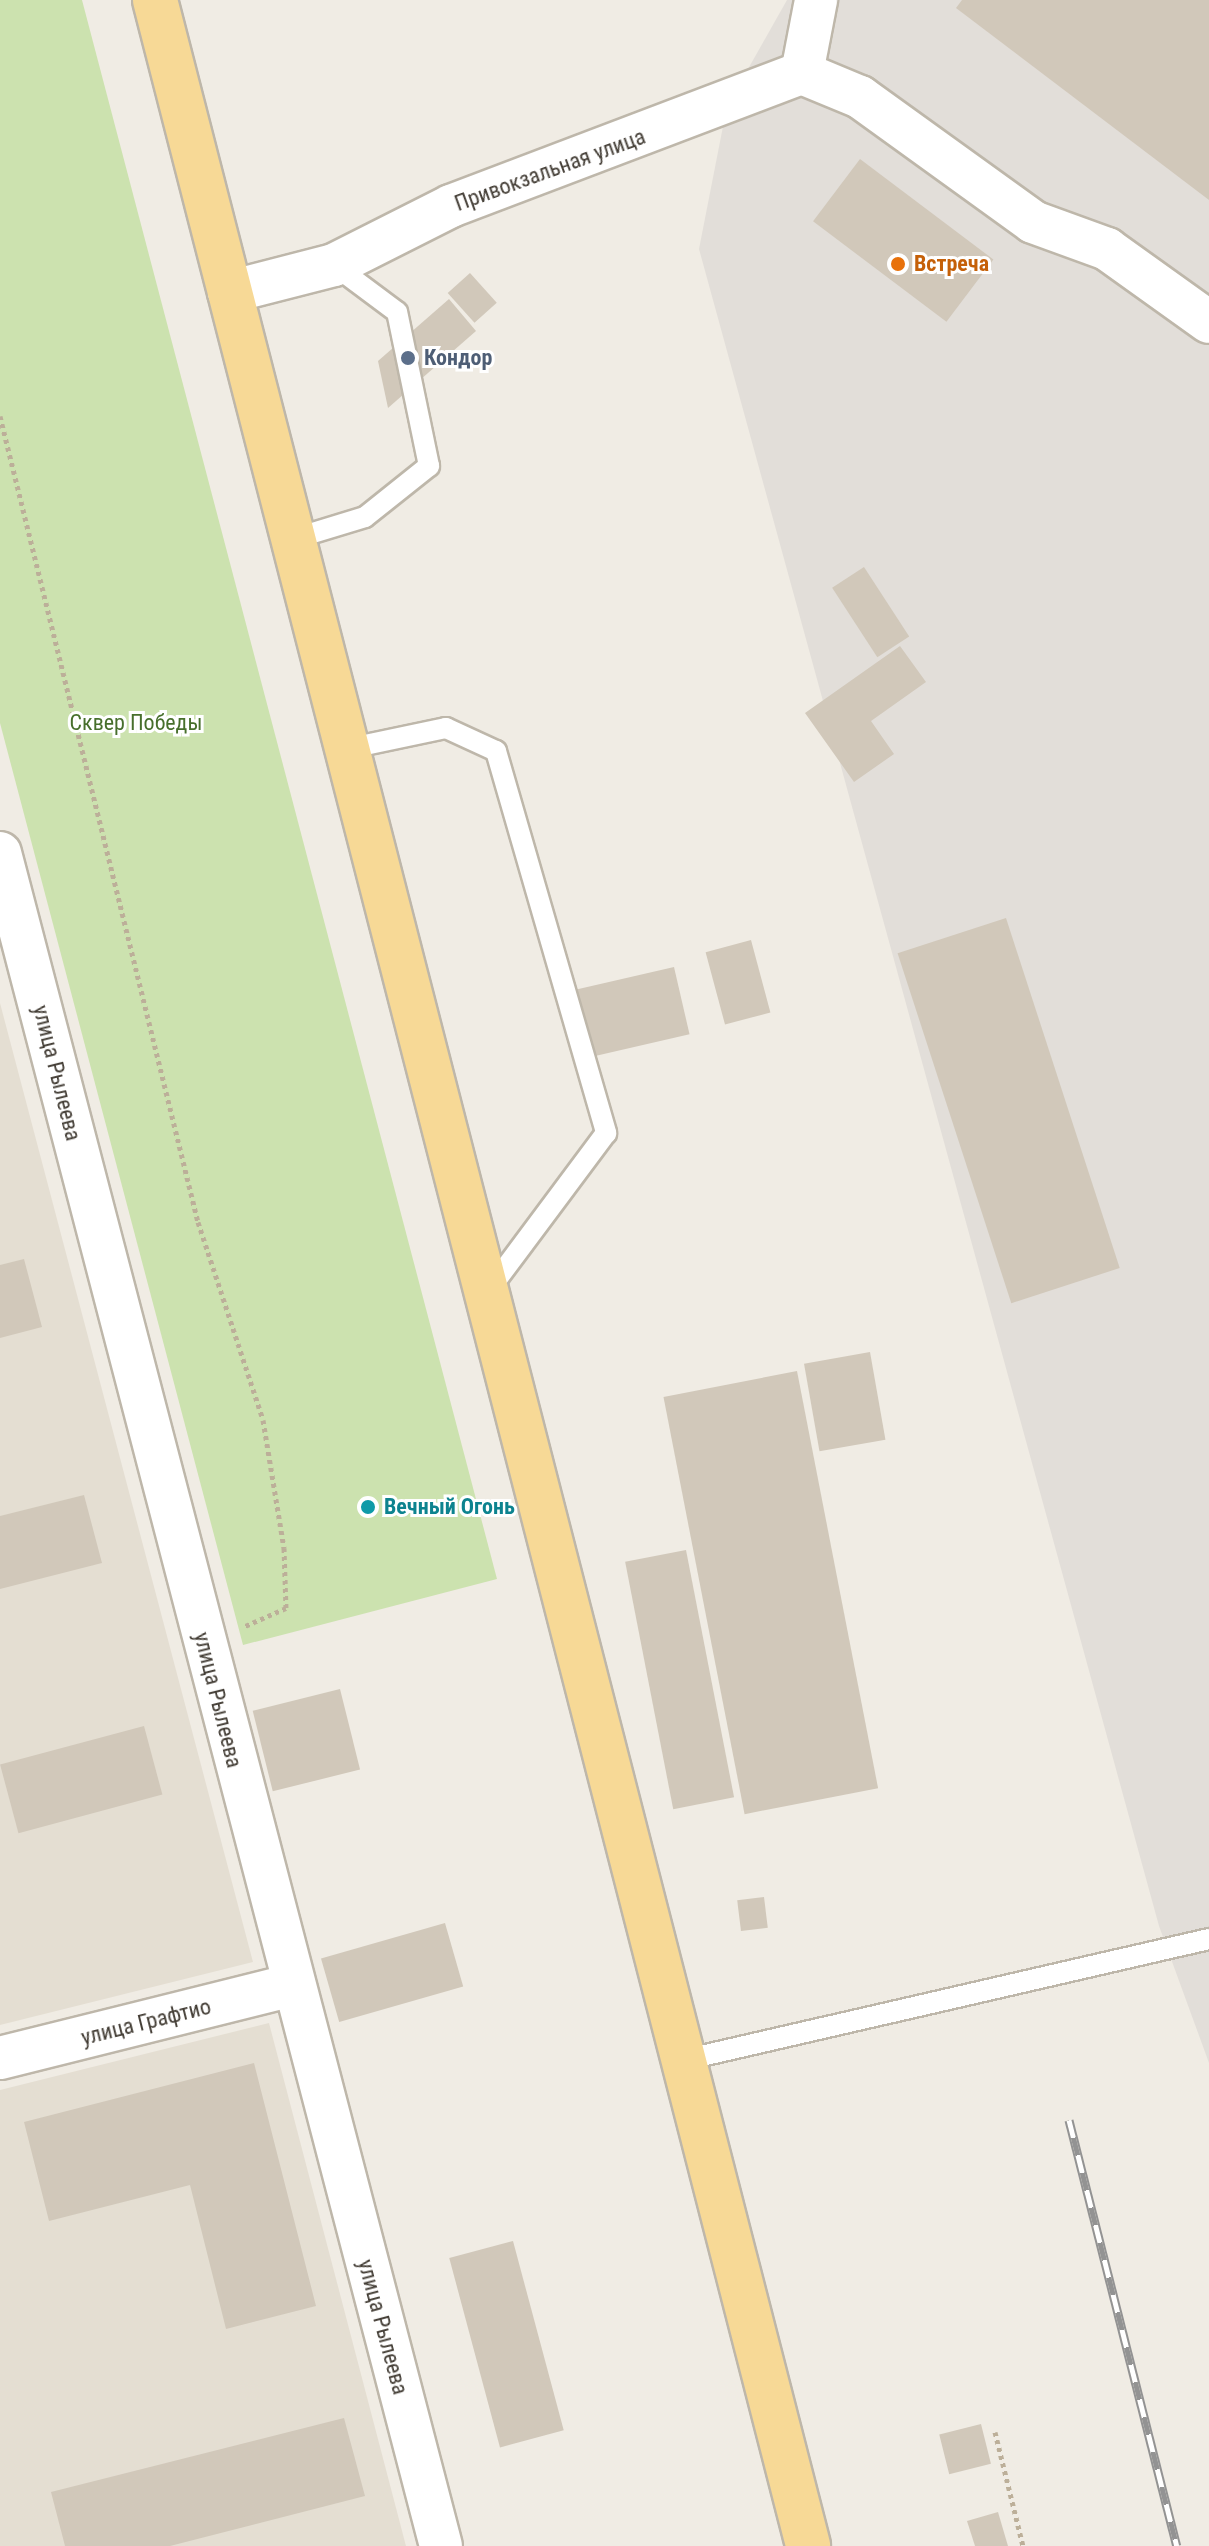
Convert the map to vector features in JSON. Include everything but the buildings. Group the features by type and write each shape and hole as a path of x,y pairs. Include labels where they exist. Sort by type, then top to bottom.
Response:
{"main road":[{"path":"155,0 808,2546"}],"street":[{"path":"816,0 802,73 860,97 1033,222 1107,249 1209,322"},
{"name":"Привокзальная улица","path":"229,292 334,265 451,206 802,73"},
{"name":"улица Рылеева","path":"0,853 292,1985 441,2546"},
{"name":"улица Графтио","path":"0,2058 292,1985"}],"lane":[{"path":"293,539 365,517 429,466 397,312 334,265"},
{"path":"346,749 446,728 496,751 606,1133 487,1293"},
{"path":"684,2060 1209,1939"}],"path":[{"path":"0,416 198,1222 263,1420 284,1548 286,1608 231,1632"},
{"path":"995,2432 1023,2546"}],"shaded area":[{"path":"787,0 1209,0 1209,2063 1159,1926 699,249 727,106"},
{"path":"0,1003 253,1962 0,2025"},
{"path":"269,2023 406,2546 0,2546 0,2090"}],"green space":[{"name":"Сквер Победы","path":"0,0 82,0 497,1579 243,1645 0,723"}],"railway":[{"path":"1069,2120 1177,2546"}],"place":[{"name":"Встреча","path":"898,264"},
{"name":"Кондор","path":"408,358"},
{"name":"Вечный Огонь","path":"368,1507"}]}
